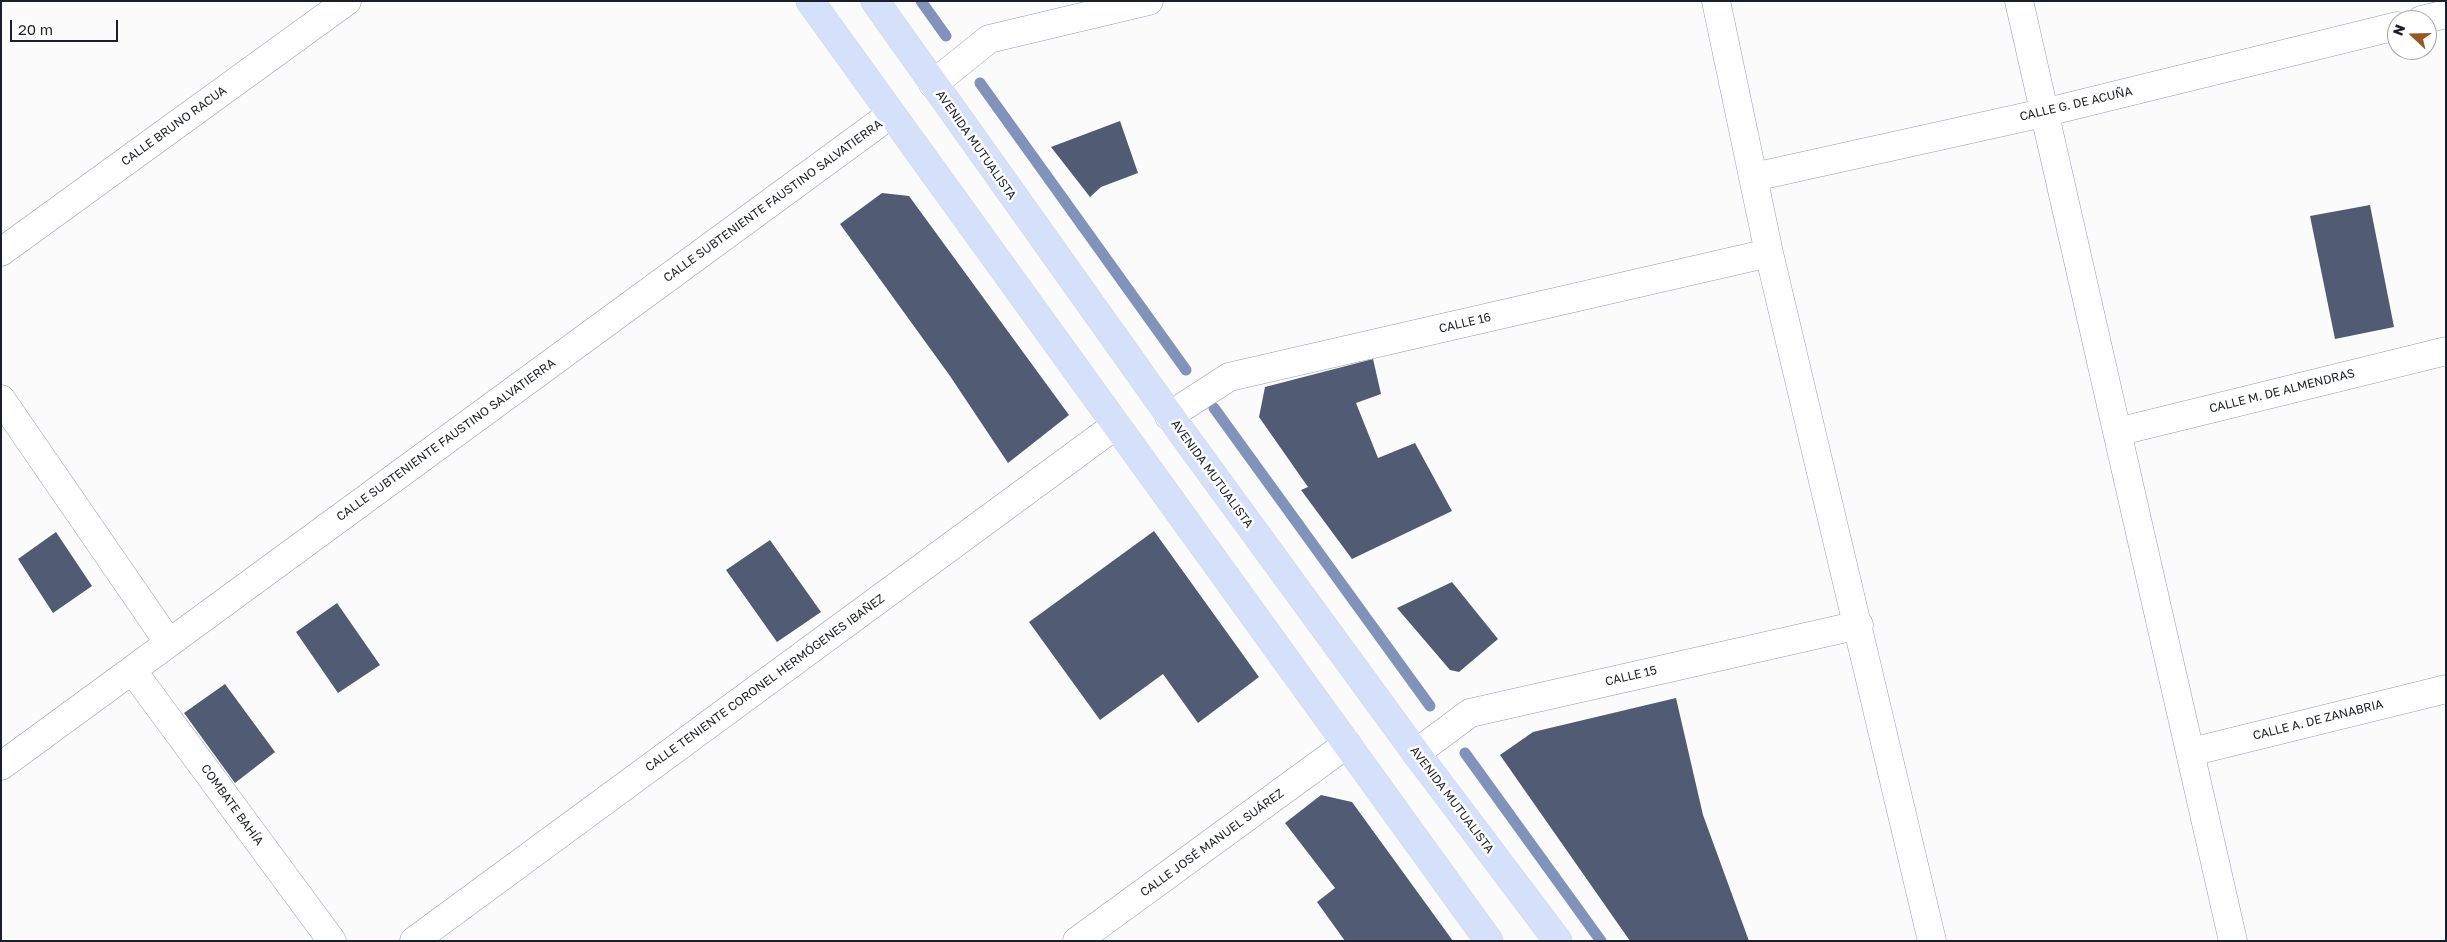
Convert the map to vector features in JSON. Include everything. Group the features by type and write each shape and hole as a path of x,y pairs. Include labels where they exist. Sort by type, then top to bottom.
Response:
{"main road":[{"path":"810,1 1488,941"},
{"name":"AVENIDA MUTUALISTA","path":"875,1 1170,416 1416,753 1558,941"}],"street":[{"name":"CALLE BRUNO RACUA","path":"1,252 347,1"},
{"path":"933,84 989,39 1149,1"},
{"path":"1716,1 1769,252 1859,625 1932,941"},
{"path":"2019,1 2233,941"},
{"name":"CALLE G. DE ACUÑA","path":"1754,177 2043,113 2387,28"},
{"name":"CALLE SUBTENIENTE FAUSTINO SALVATIERRA","path":"1,766 890,114"},
{"name":"CALLE 16","path":"1170,416 1228,377 1769,252"},
{"name":"CALLE M. DE ALMENDRAS","path":"2117,432 2446,351"},
{"path":"1,399 170,642"},
{"name":"CALLE TENIENTE CORONEL HERMÓGENES IBAÑEZ","path":"414,941 1116,426"},
{"name":"CALLE 15","path":"1416,753 1470,713 1859,625"},
{"name":"COMBATE BAHÍA","path":"132,670 332,941"},
{"name":"CALLE A. DE ZANABRIA","path":"2191,752 2446,689"},
{"name":"CALLE JOSÉ MANUEL SUÁREZ","path":"1077,941 1347,744"}],"building":[{"path":"1120,121 1138,173 1101,187 1090,197 1051,147"},
{"path":"882,193 909,196 1069,415 1008,463 950,376 840,224"},
{"path":"2370,205 2394,327 2335,339 2310,216"},
{"path":"1373,359 1381,394 1356,403 1378,458 1415,443 1452,511 1352,559 1301,490 1308,487 1259,417 1265,387"},
{"path":"1154,531 1259,677 1198,723 1163,674 1100,720 1029,622"},
{"path":"56,532 92,586 53,613 18,559"},
{"path":"770,540 821,612 777,642 726,570"},
{"path":"1452,582 1498,639 1459,672 1450,670 1397,608"},
{"path":"337,603 380,665 338,693 296,632"},
{"path":"225,684 275,752 235,783 184,713"},
{"path":"1676,698 1703,815 1749,941 1630,941 1500,755 1533,732"},
{"path":"1321,795 1352,802 1453,941 1345,941 1317,902 1335,888 1285,823"}],"waterway":[{"path":"921,1 946,36"},
{"path":"980,83 1186,370"},
{"path":"1214,408 1430,706"},
{"path":"1465,753 1601,941"}]}
